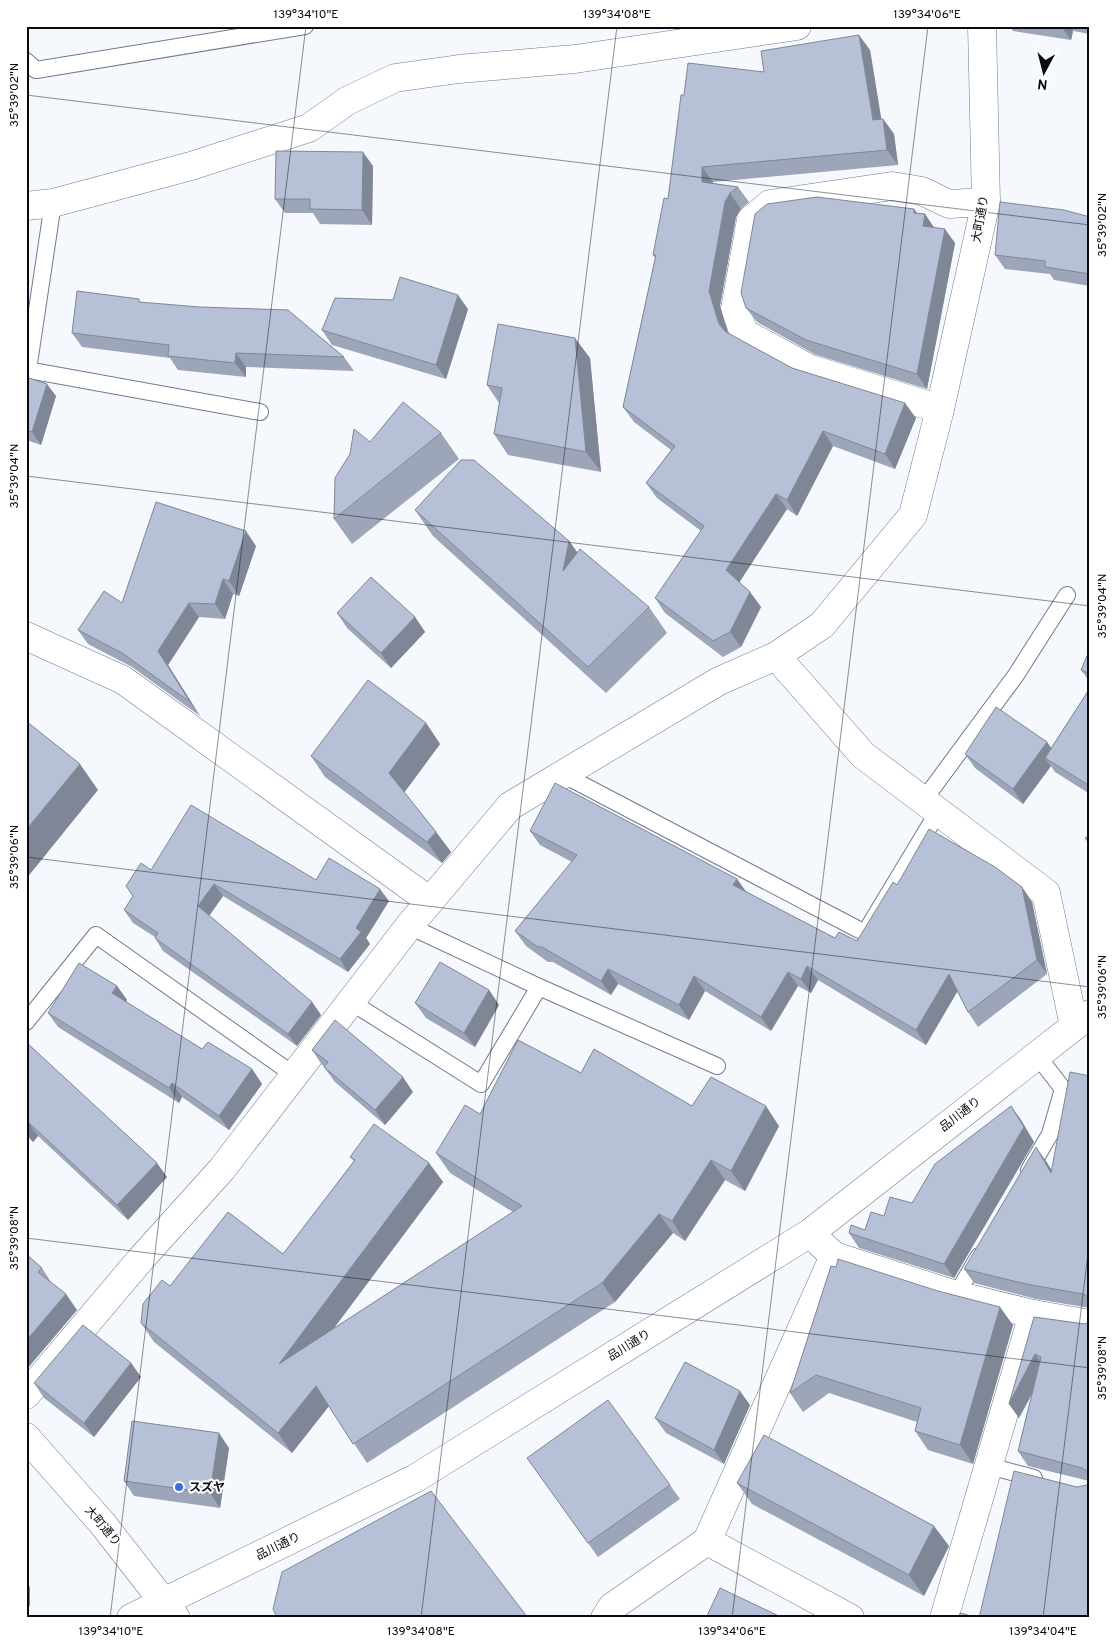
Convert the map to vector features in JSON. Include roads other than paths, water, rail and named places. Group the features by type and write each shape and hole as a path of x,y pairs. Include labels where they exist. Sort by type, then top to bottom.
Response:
{"street":[{"path":"26,206 53,203 191,166 309,128 347,101 395,78 458,69 575,59 797,26"},
{"name":"大町通り","path":"26,1395 140,1260 222,1169 409,926 510,806 719,681 776,656 822,626 912,515 995,203 982,26"},
{"path":"940,409 810,369 744,333 735,309 751,220 770,204 892,186 922,191 949,204 995,203"},
{"path":"26,636 123,680 430,901"},
{"path":"776,656 863,755 1046,893 1082,1020"},
{"name":"品川通り","path":"131,1618 171,1610 416,1478 810,1233 1036,1054 1082,1020"},
{"path":"810,1233 834,1256 956,1296 1033,1314 1090,1324"},
{"path":"605,1618 612,1607 707,1541 834,1256"},
{"path":"944,1618 1033,1314"},
{"name":"大町通り","path":"26,1437 100,1521 171,1610"},
{"path":"707,1541 850,1618"}],"lane":[{"path":"26,61 36,70 305,26"},
{"path":"53,203 28,370 260,412"},
{"path":"562,774 865,932 931,806 1067,594"},
{"path":"409,926 539,987 717,1066"},
{"path":"26,1022 96,936 294,1075"},
{"path":"351,1002 481,1084 539,987"},
{"path":"1021,1185 1050,1134 1063,1088 1036,1054"},
{"path":"956,1296 986,1244"},
{"path":"990,1466 1053,1482"}],"place":[{"name":"スズヤ","path":"179,1487"}]}
